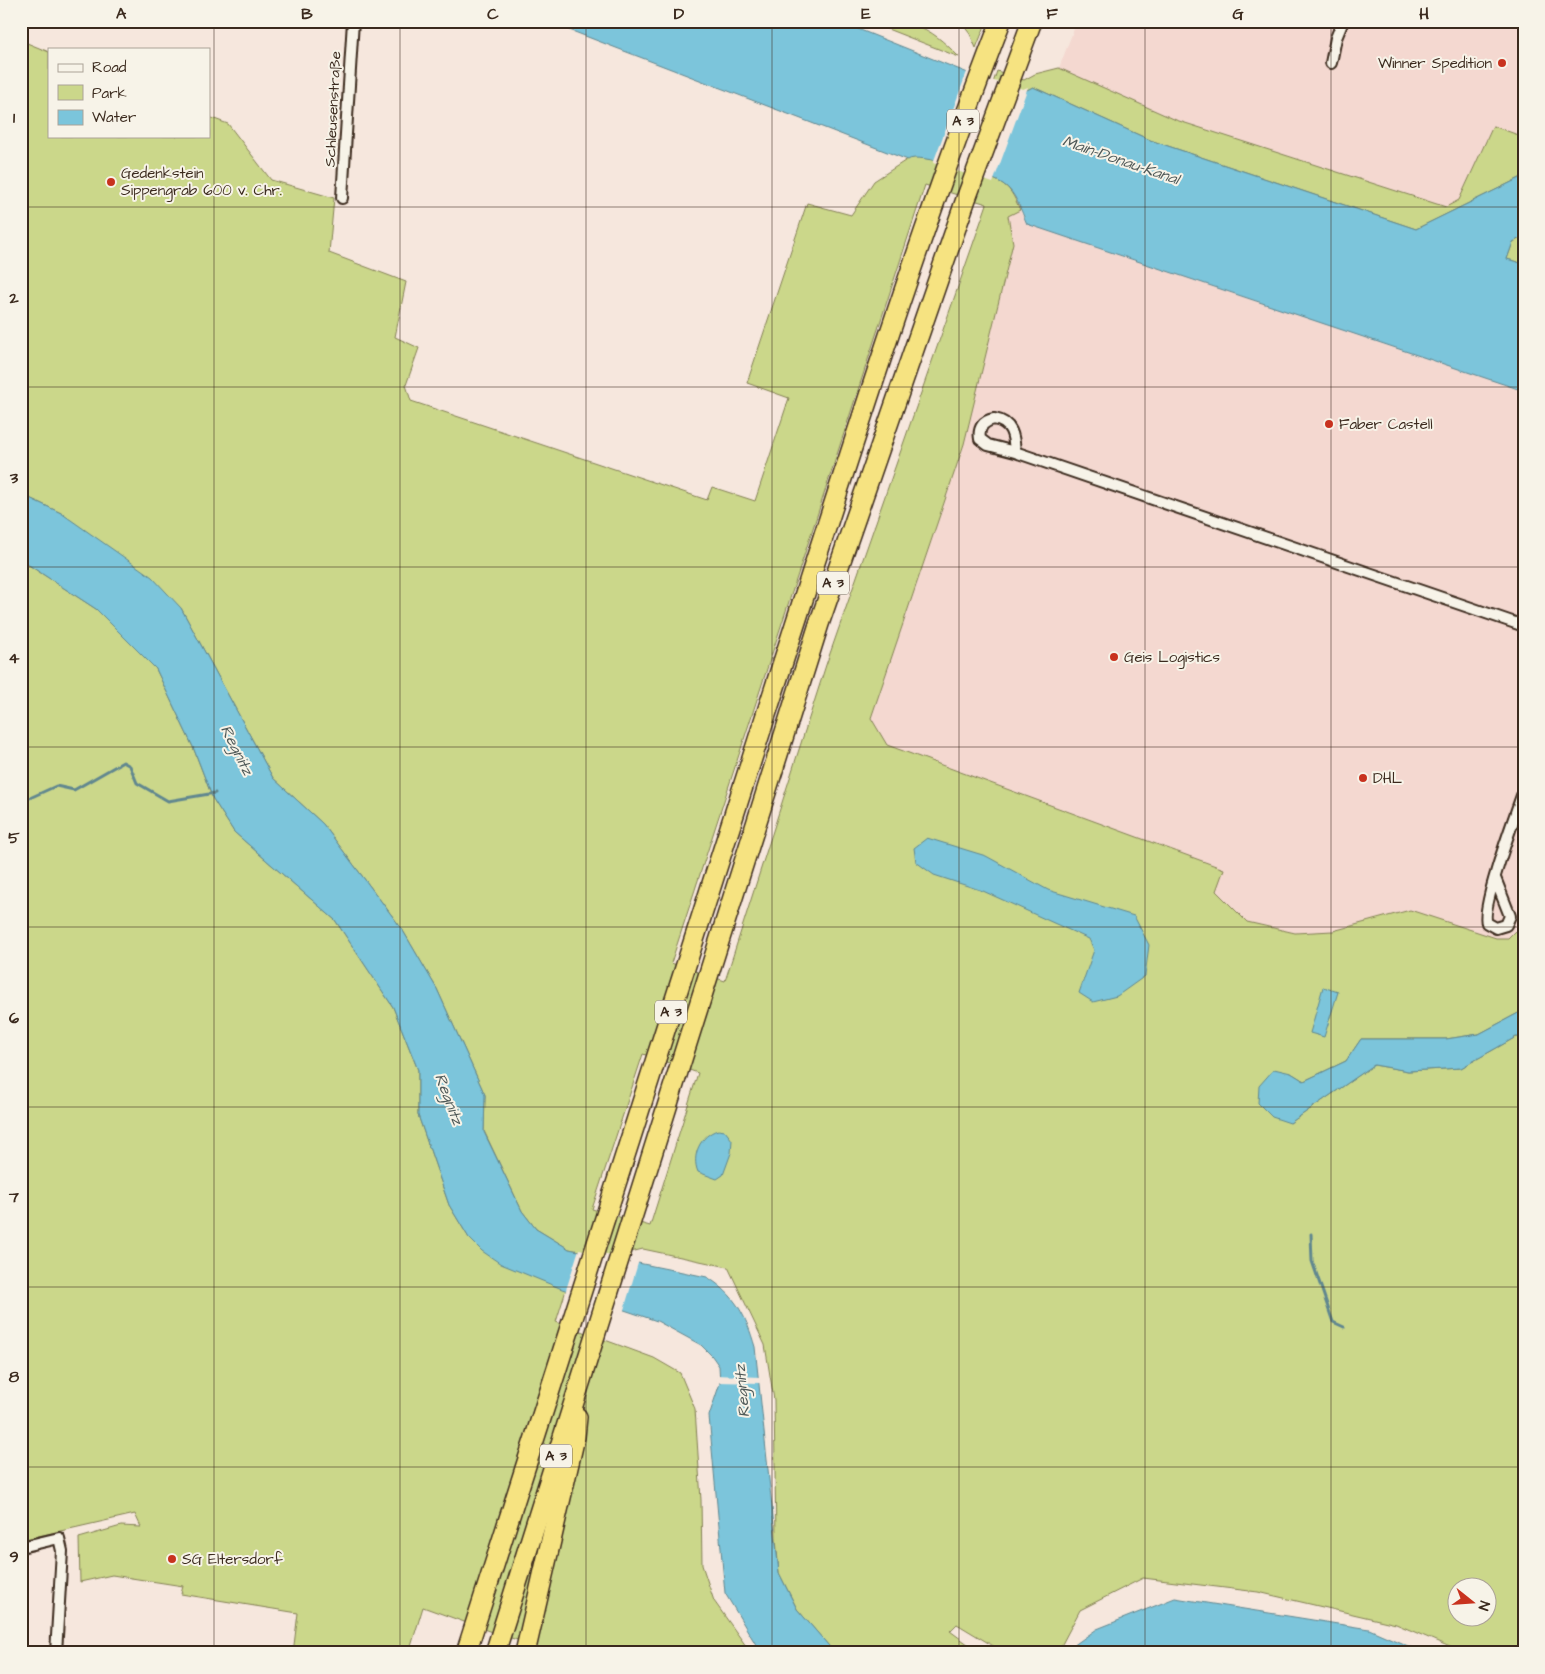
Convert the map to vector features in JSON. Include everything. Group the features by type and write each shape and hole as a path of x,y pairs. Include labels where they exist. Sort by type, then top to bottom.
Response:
{"highway":[{"name":"A 3","path":"466,1653 686,962 938,189 1001,21"},
{"name":"A 3","path":"503,1653 537,1552 585,1363 819,624 966,200 1032,21"},
{"path":"537,1552 575,1437 585,1363"},
{"name":"A 3","path":"495,1653 537,1552"},
{"name":"A 3","path":"525,1653 537,1552"}],"street":[{"name":"Schleusenstraße","path":"342,198 353,21"},
{"path":"1331,64 1336,38 1344,21"},
{"path":"1015,452 1524,626"},
{"path":"1495,878 1524,790"},
{"path":"21,1547 59,1538 62,1551 56,1653"}],"shaded area":[{"path":"1077,21 1524,21 1524,137 1493,126 1459,200 1446,207 1176,120 1059,68"},
{"path":"1020,210 1027,224 1524,391 1524,934 1515,931 1508,938 1496,939 1410,910 1333,931 1295,933 1247,922 1215,891 1223,869 886,745 871,718 964,444 1013,243 1008,216"}],"green space":[{"path":"867,21 908,23 918,26 937,37 959,57"},
{"path":"960,21 987,21 976,48 970,34"},
{"path":"27,43 48,52 48,138 210,138 210,117 228,124 271,180 334,198 329,253 406,282 395,337 419,348 406,385 411,401 707,500 712,487 755,501 789,398 747,383 807,203 851,215 874,181 911,157 917,156 985,175 1003,184 1009,189 1020,210 1008,216 1013,243 964,444 871,718 887,745 1224,869 1216,891 1247,922 1295,933 1333,931 1410,910 1496,938 1508,938 1515,931 1524,934 1524,1010 1479,1034 1446,1039 1361,1039 1346,1061 1304,1081 1291,1073 1290,1123 1374,1065 1408,1071 1461,1068 1516,1037 1524,1037 1524,1653 1464,1653 1396,1624 1258,1592 1143,1578 1080,1610 1061,1646 1047,1653 1005,1653 957,1624 950,1631 980,1653 836,1653 833,1651 797,1609 779,1573 776,1539 774,1400 765,1345 728,1267 643,1249 610,1257 569,1249 536,1229 522,1211 484,1131 485,1095 437,989 402,929 323,824 273,778 181,608 61,513 21,494 21,56","holes":["925,185 987,204 826,665 725,981 671,963","643,1054 698,1073 650,1226 592,1209"]},
{"path":"1059,68 1176,120 1446,207 1459,200 1493,126 1524,137 1524,176 1416,229 1150,140 1033,87 1023,92 993,83 997,71 1024,80 1035,74"},
{"path":"1524,236 1524,264 1507,259 1513,242"},
{"path":"21,560 96,609 156,669 193,747 213,799 234,832 335,920 393,1007 418,1070 418,1115 449,1205 469,1238 566,1290 556,1322 654,1358 680,1373 695,1409 701,1500 702,1565 714,1601 751,1653 534,1653 536,1645 500,1635 423,1607 409,1653 293,1653 298,1613 181,1594 183,1586 112,1575 80,1582 79,1538 121,1526 141,1527 135,1514 21,1540"}],"water":[{"name":"Main-Donau-Kanal","path":"546,21 838,21 993,83 1023,92 1033,87 1150,140 1416,229 1524,176 1524,236 1513,242 1507,259 1524,264 1524,391 1027,224 1018,202 1008,187 996,180 939,162 914,158 908,160"},
{"name":"Regnitz","path":"21,494 61,513 152,577 181,608 273,778 323,824 402,929 437,989 485,1095 484,1132 522,1211 536,1229 569,1249 707,1277 733,1299 744,1316 755,1347 779,1573 797,1609 835,1653 761,1653 725,1593 709,1416 720,1383 719,1366 712,1356 701,1345 657,1321 562,1289 501,1264 482,1251 469,1238 449,1205 418,1115 418,1070 393,1007 335,920 234,832 213,799 193,747 156,669 96,609 21,560"},
{"path":"927,838 986,856 1048,890 1134,916 1149,945 1145,976 1117,996 1093,1002 1079,993 1094,950 1089,939 983,891 934,875 916,862 914,848"},
{"path":"1323,987 1338,992 1324,1037 1310,1033"},
{"path":"1524,1010 1524,1037 1516,1037 1461,1068 1408,1071 1374,1065 1290,1123 1272,1117 1258,1103 1259,1086 1274,1069 1291,1073 1304,1081 1346,1061 1361,1039 1446,1039 1479,1034"},
{"path":"718,1130 725,1131 732,1140 731,1153 723,1175 717,1179 698,1172 696,1159 702,1141 706,1136"},
{"path":"1175,1598 1369,1629 1424,1653 1063,1653 1097,1629"}],"pier":[{"path":"968,69 994,81 1023,89 1028,87 993,183 933,163"},
{"path":"579,1249 639,1260 623,1313 565,1293"},
{"path":"717,1375 760,1377 760,1383 717,1382"}],"waterway":[{"path":"21,802 56,786 74,790 123,762 130,766 137,783 168,801 215,793"},
{"path":"1311,1234 1312,1261 1333,1322 1344,1327"}],"place":[{"name":"Winner Spedition","path":"1502,63"},
{"name":"Gedenkstein Sippengrab 600 v. Chr.","path":"111,182"},
{"name":"Faber Castell","path":"1329,424"},
{"name":"Geis Logistics","path":"1114,657"},
{"name":"DHL","path":"1363,778"},
{"name":"SG Eltersdorf","path":"172,1559"}]}
